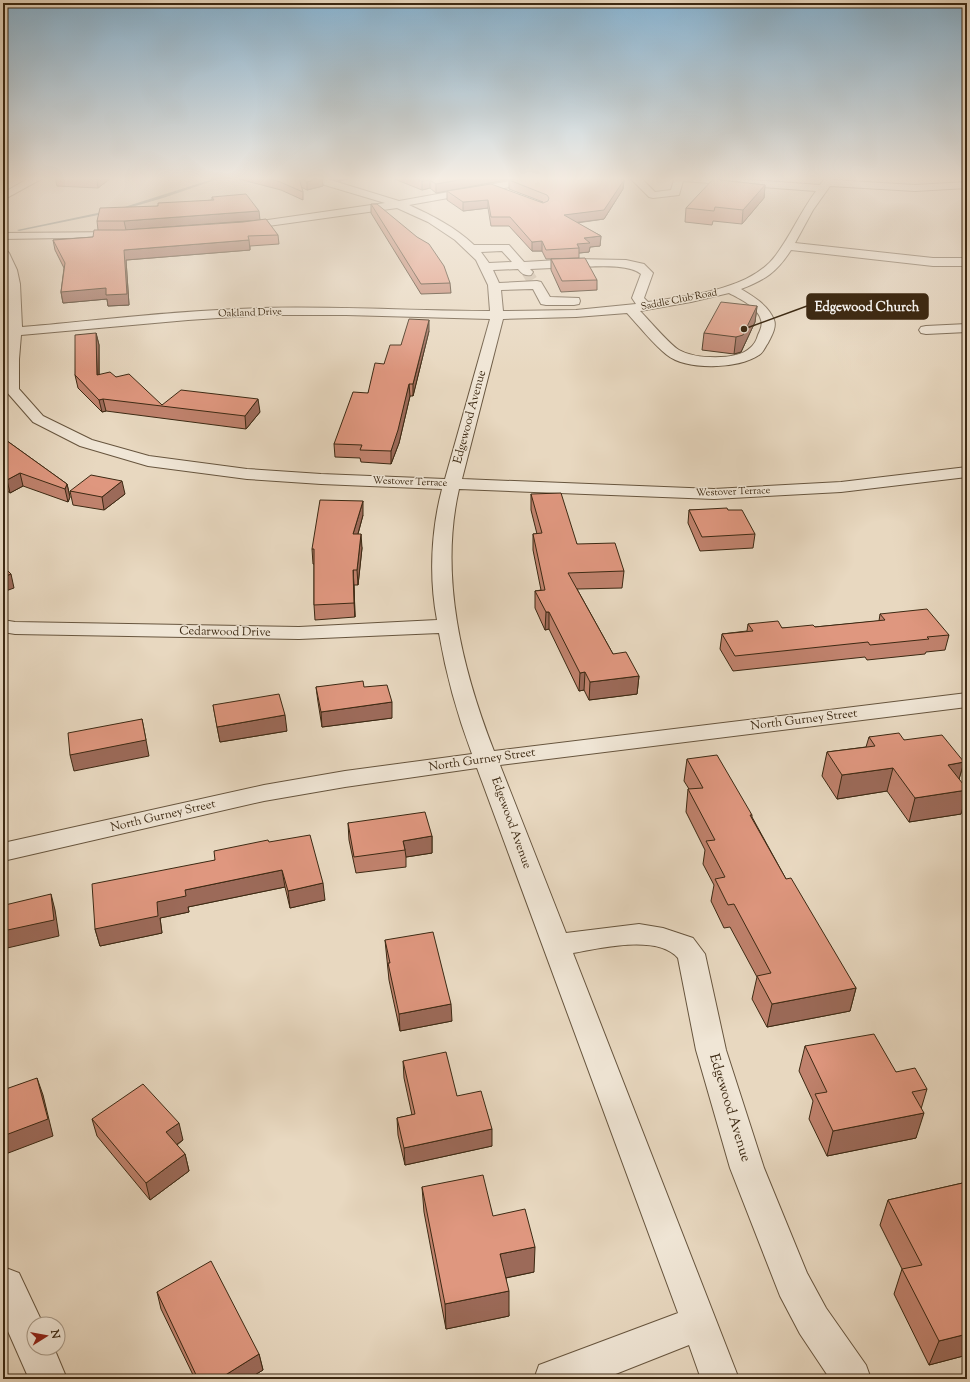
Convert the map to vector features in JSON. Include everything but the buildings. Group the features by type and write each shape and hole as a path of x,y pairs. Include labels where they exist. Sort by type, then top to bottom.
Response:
{"street":[{"path":"464,242 485,268 529,276 589,263 626,264 640,267 647,273 638,298 645,307"},
{"name":"Saddle Club Road","path":"497,316 586,314 645,307 717,294 766,272 778,261 791,242"},
{"path":"789,246 907,260 951,263 967,262"},
{"path":"485,268 505,247 529,276 546,301 577,301 586,314"},
{"name":"Westover Terrace","path":"3,253 11,270 14,284 9,333 12,360 12,390 38,419 86,443 148,461 247,474 321,479 714,494 841,487 967,472"},
{"path":"951,263 967,274"},
{"path":"485,268 529,276"},
{"name":"Edgewood Avenue","path":"485,268 498,307 497,316 457,463 446,512 443,534 443,599 447,626 471,721 487,759 720,1379"},
{"path":"631,309 673,353 688,360 711,362 732,361 755,352 764,338 768,326 768,320 758,308 744,296 730,289"},
{"name":"Oakland Drive","path":"9,333 180,316 271,312 332,311 497,316"},
{"path":"926,330 967,328"},
{"name":"Cedarwood Drive","path":"3,626 15,628 299,633 447,626"},
{"name":"North Gurney Street","path":"3,852 264,793 345,779 487,759 967,700"},
{"name":"Edgewood Avenue","path":"556,945 607,937 639,934 663,938 683,944 691,954 711,1050 747,1168 793,1284 813,1321 852,1379"},
{"path":"6,1285 26,1329"},
{"path":"553,1379 700,1323"},
{"path":"38,1356 48,1379"}],"tunnel":[{"path":"527,272 532,280"}],"place":[{"name":"Edgewood Church","path":"744,329"}]}
